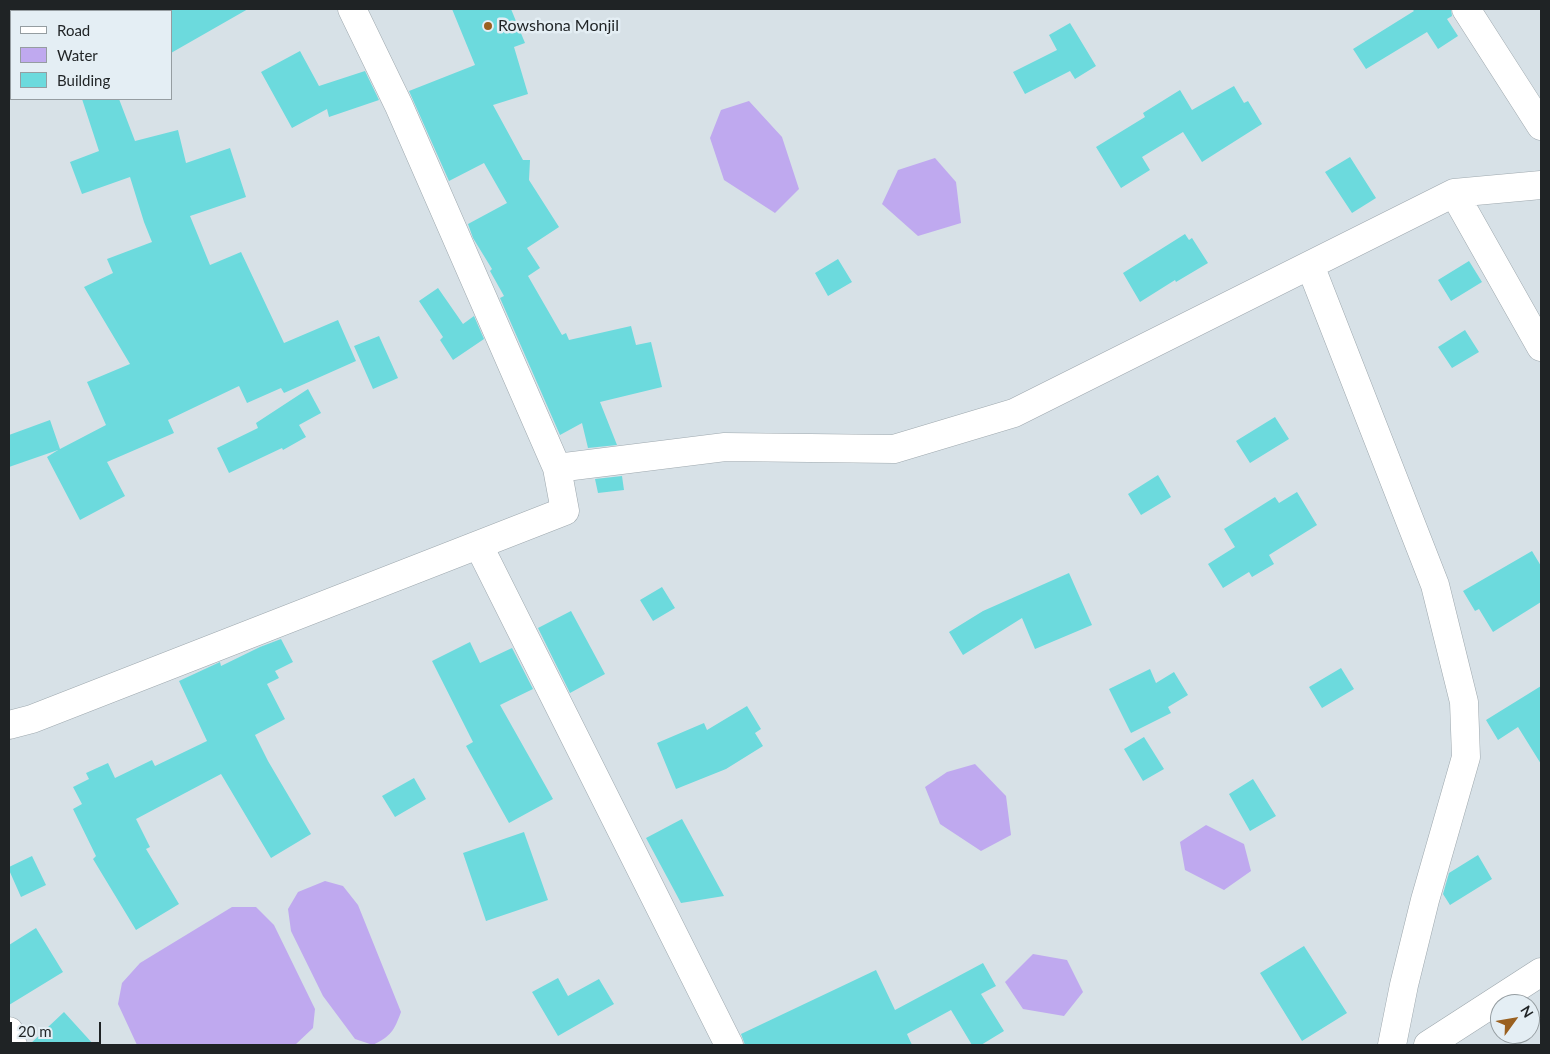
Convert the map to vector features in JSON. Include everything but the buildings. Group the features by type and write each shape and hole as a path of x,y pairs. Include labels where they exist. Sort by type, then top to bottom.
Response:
{"street":[{"path":"9,725 32,719 565,511 556,468 399,106 352,9"},
{"path":"1466,9 1541,126"},
{"path":"556,468 725,447 894,449 1014,412 1454,192 1541,185"},
{"path":"1454,192 1541,347"},
{"path":"1310,265 1435,584 1464,702 1466,757 1425,900 1404,985 1392,1045"},
{"path":"479,546 729,1045"},
{"path":"1428,1045 1541,972"},
{"path":"9,1031 13,1045"}],"water":[{"path":"749,101 782,137 799,189 775,213 724,180 710,138 721,110"},
{"path":"935,158 956,182 961,223 918,236 882,204 898,170"},
{"path":"975,764 1006,796 1011,835 981,851 940,824 925,787 947,772"},
{"path":"1206,825 1244,844 1251,871 1224,890 1185,870 1180,842"},
{"path":"325,881 343,886 358,905 401,1012 391,1032 384,1039 373,1045 355,1039 323,996 291,931 288,909 298,892"},
{"path":"232,907 256,907 274,925 315,1009 313,1028 295,1045 137,1045 118,1004 122,983 140,963"},
{"path":"1033,954 1067,960 1083,992 1064,1016 1023,1009 1005,982"}],"place":[{"name":"Rowshona Monjil","path":"488,26"}]}
